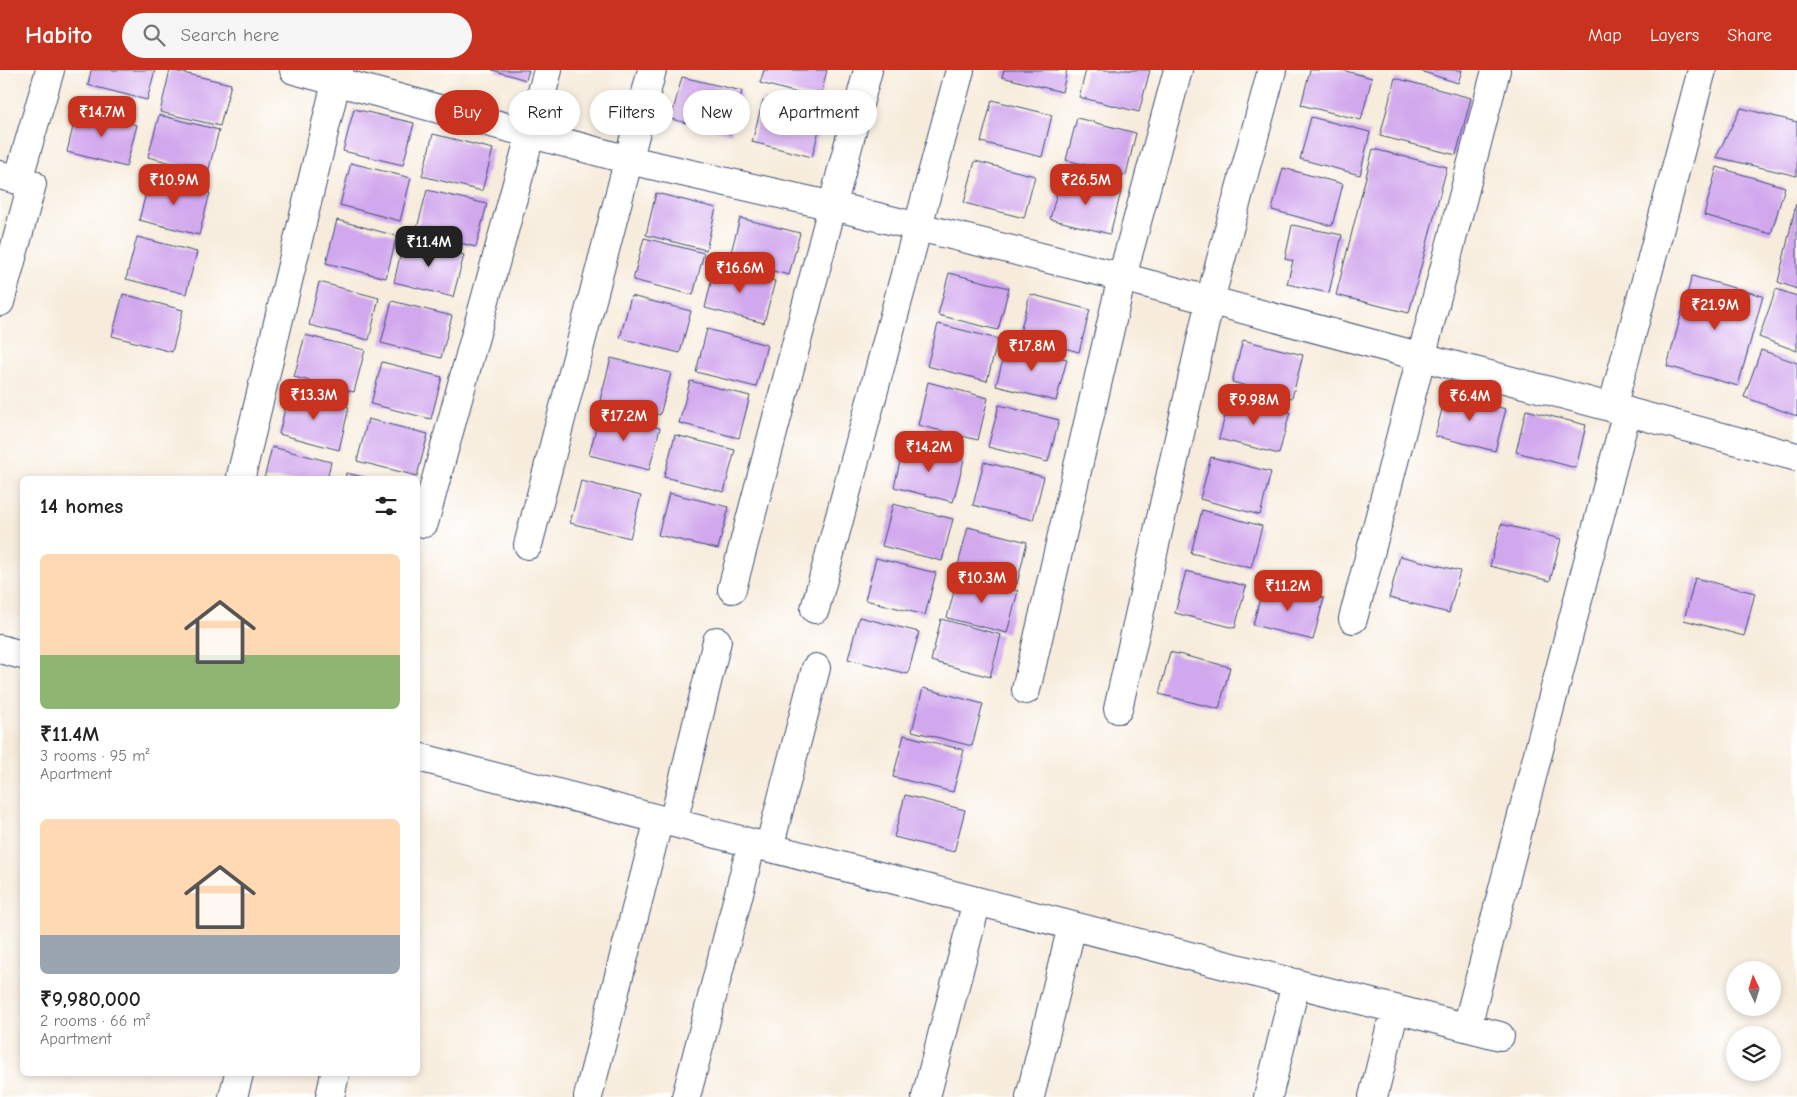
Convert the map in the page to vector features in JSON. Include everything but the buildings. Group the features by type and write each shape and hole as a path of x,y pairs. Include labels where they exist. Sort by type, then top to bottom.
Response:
{"street":[{"path":"0,302 32,184 9,178 50,70"},
{"path":"294,70 337,75 509,128"},
{"path":"542,90 548,70"},
{"path":"528,545 652,70"},
{"path":"732,589 868,70"},
{"path":"816,609 960,70"},
{"path":"1026,690 1122,277 1178,70"},
{"path":"1118,709 1210,300 1272,70"},
{"path":"1353,619 1496,70"},
{"path":"1466,1027 1619,409 1700,70"},
{"path":"241,476 337,75"},
{"path":"424,523 530,135"},
{"path":"534,135 629,160 833,206 1122,277 1797,456"},
{"path":"588,1097 717,641"},
{"path":"0,649 20,654"},
{"path":"686,1097 760,845 816,668"},
{"path":"420,758 1500,1036"},
{"path":"926,1097 977,901"},
{"path":"1030,1097 1072,926"},
{"path":"1268,1097 1296,983"},
{"path":"1373,1097 1395,1009"},
{"path":"233,1097 238,1076"},
{"path":"330,1097 335,1076"}]}
